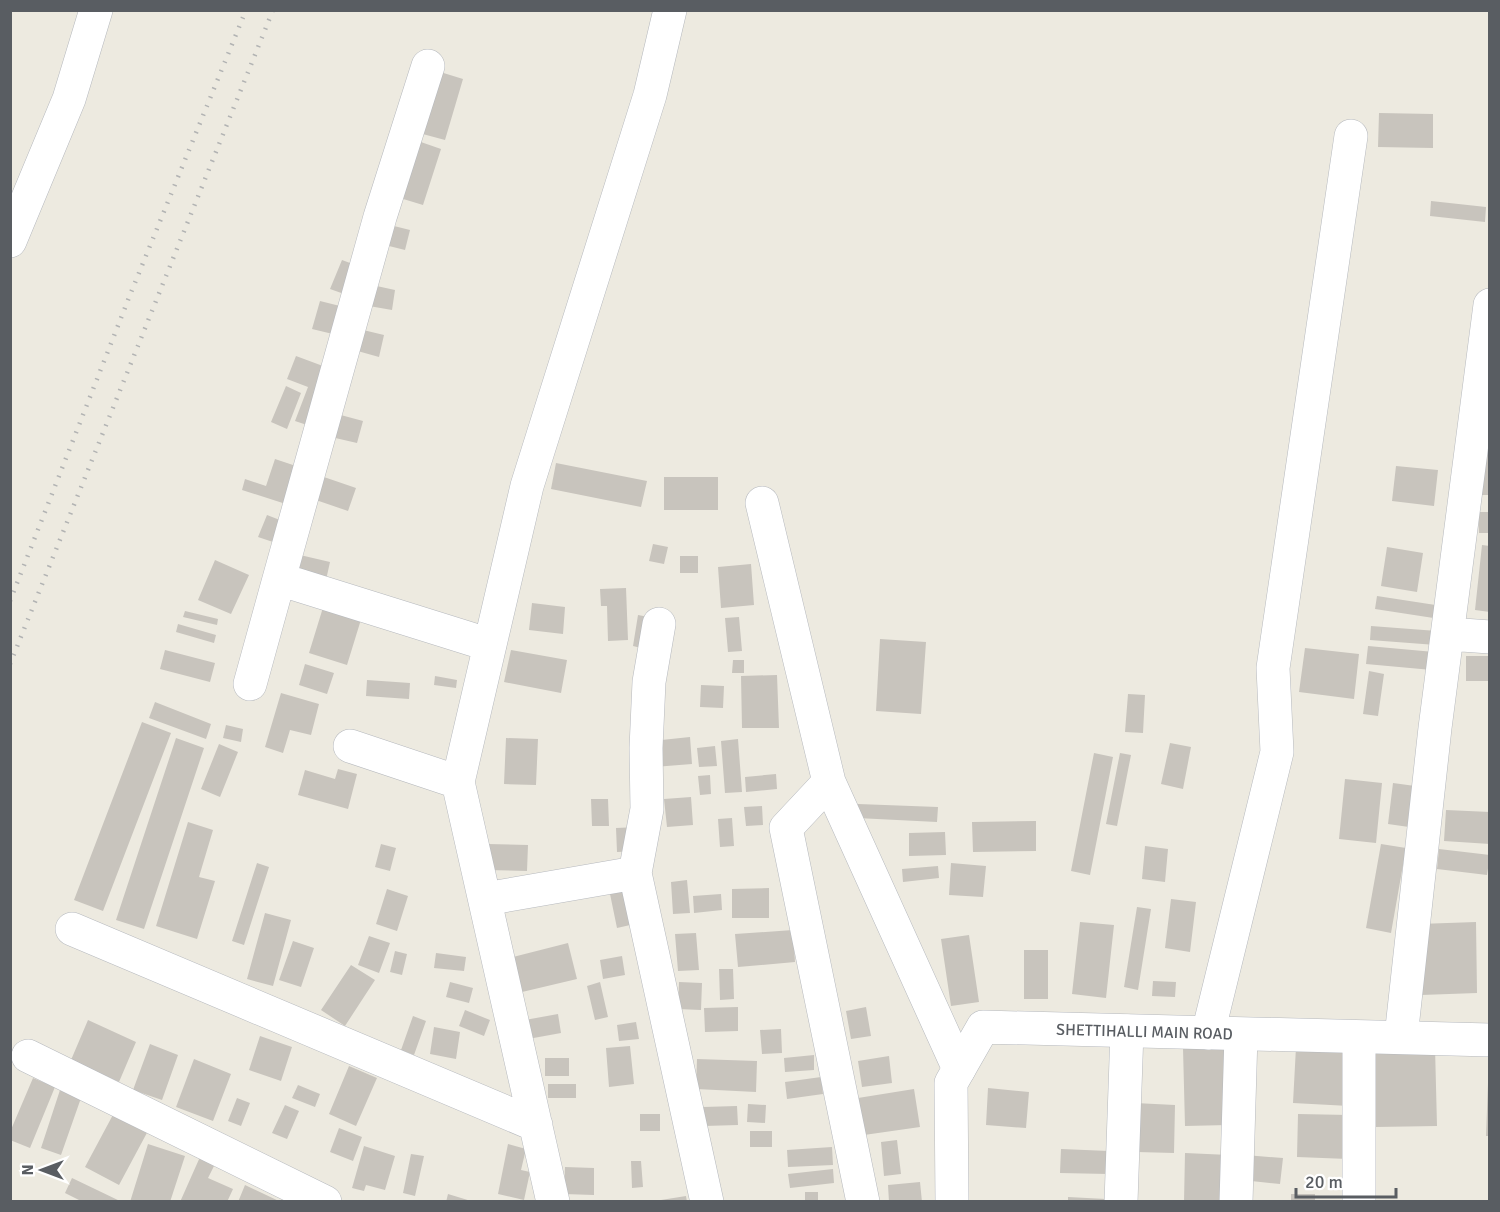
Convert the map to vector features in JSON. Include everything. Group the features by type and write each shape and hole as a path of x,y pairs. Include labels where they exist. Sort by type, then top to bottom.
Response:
{"street":[{"path":"10,241 69,99 96,10"},
{"path":"553,1202 458,782 527,486 650,95 670,10"},
{"path":"250,684 377,228 428,66"},
{"path":"1208,1034 1277,752 1273,668 1351,136"},
{"path":"1401,1037 1448,634 1490,305"},
{"path":"762,503 830,782 959,1069"},
{"path":"279,579 490,645"},
{"path":"659,624 649,682 646,748 647,808 635,873 707,1202"},
{"path":"1448,634 1490,637"},
{"path":"350,746 458,782"},
{"path":"830,782 786,828 863,1202"},
{"path":"485,899 635,873"},
{"path":"72,929 536,1125"},
{"name":"SHETTIHALLI MAIN ROAD","path":"952,1202 951,1083 983,1027 1490,1040"},
{"path":"1121,1202 1127,1031"},
{"path":"1236,1202 1241,1035"},
{"path":"1359,1038 1359,1202"},
{"path":"28,1056 325,1202"}],"building":[{"path":"437,71 463,79 445,140 419,133"},
{"path":"1379,113 1433,114 1433,148 1378,147"},
{"path":"418,141 441,149 423,205 400,198"},
{"path":"1431,201 1486,207 1485,222 1430,216"},
{"path":"394,226 410,230 405,250 389,246"},
{"path":"342,260 358,266 347,295 330,289"},
{"path":"372,285 395,290 392,310 369,306"},
{"path":"320,301 344,307 337,335 312,329"},
{"path":"359,329 384,335 379,357 354,350"},
{"path":"296,356 331,369 310,426 295,421 308,387 287,379"},
{"path":"286,386 301,393 287,429 271,422"},
{"path":"337,414 363,421 357,443 331,437"},
{"path":"1490,432 1490,495 1481,495"},
{"path":"275,459 305,469 292,506 242,490 245,479 266,486"},
{"path":"556,463 647,481 641,507 551,489"},
{"path":"1396,466 1438,470 1434,506 1392,501"},
{"path":"321,476 356,488 348,511 313,499"},
{"path":"664,477 718,477 718,510 664,510"},
{"path":"1478,512 1490,512 1490,533 1479,533"},
{"path":"267,515 285,522 276,543 258,537"},
{"path":"653,544 668,547 664,564 649,561"},
{"path":"1482,545 1490,546 1490,612 1475,610"},
{"path":"1387,547 1423,553 1417,592 1381,586"},
{"path":"300,555 330,562 326,580 296,574"},
{"path":"680,556 698,556 698,573 680,573"},
{"path":"215,560 249,575 231,614 198,600"},
{"path":"751,564 754,605 721,608 718,567"},
{"path":"626,588 628,640 608,641 607,606 601,606 600,589"},
{"path":"1377,596 1442,606 1440,619 1375,609"},
{"path":"325,601 363,613 347,665 309,653"},
{"path":"532,603 565,607 563,634 529,630"},
{"path":"185,611 218,619 217,625 183,617"},
{"path":"638,615 654,618 649,650 633,646"},
{"path":"739,617 742,651 728,652 725,618"},
{"path":"178,624 216,635 214,643 176,632"},
{"path":"1371,626 1437,631 1436,645 1370,640"},
{"path":"880,639 926,642 921,714 876,711"},
{"path":"1368,646 1434,652 1432,670 1366,664"},
{"path":"1305,648 1359,654 1354,699 1299,692"},
{"path":"165,650 215,663 210,682 160,669"},
{"path":"511,650 567,660 561,693 504,682"},
{"path":"1466,656 1490,656 1490,681 1466,681"},
{"path":"733,660 744,660 744,673 732,673"},
{"path":"305,664 334,673 327,694 299,685"},
{"path":"1369,671 1384,674 1378,716 1363,714"},
{"path":"777,675 779,728 742,728 741,676"},
{"path":"435,676 457,680 456,688 434,685"},
{"path":"367,680 410,683 409,699 366,696"},
{"path":"701,685 724,686 723,708 700,707"},
{"path":"281,693 319,704 311,735 290,730 283,753 265,747"},
{"path":"1128,694 1145,695 1143,733 1125,732"},
{"path":"155,702 211,724 206,739 149,718"},
{"path":"142,722 171,733 103,911 74,900"},
{"path":"226,725 243,729 241,742 223,738"},
{"path":"690,737 692,764 654,767 652,741"},
{"path":"176,738 204,748 144,929 116,920"},
{"path":"506,738 538,739 536,785 504,784"},
{"path":"738,739 742,792 725,793 721,741"},
{"path":"1170,743 1191,747 1183,789 1161,784"},
{"path":"219,744 238,752 220,797 201,789"},
{"path":"715,746 717,766 699,767 697,748"},
{"path":"1094,753 1113,757 1090,875 1071,871"},
{"path":"1120,753 1131,755 1117,826 1106,824"},
{"path":"338,769 357,774 348,809 298,795 305,770 335,779"},
{"path":"776,774 777,789 746,792 745,777"},
{"path":"710,775 711,794 700,795 698,776"},
{"path":"1345,779 1382,783 1376,843 1339,839"},
{"path":"1393,783 1415,786 1409,827 1388,824"},
{"path":"691,797 693,825 667,827 664,799"},
{"path":"591,799 608,799 609,826 592,826"},
{"path":"858,804 938,807 937,822 857,818"},
{"path":"762,806 763,825 746,826 744,807"},
{"path":"1446,810 1490,812 1490,844 1444,841"},
{"path":"732,818 734,846 720,847 718,819"},
{"path":"1036,821 1036,851 973,852 972,822"},
{"path":"188,822 213,830 199,877 215,881 197,939 156,926"},
{"path":"638,827 639,851 617,852 616,828"},
{"path":"945,832 946,855 909,856 909,833"},
{"path":"381,844 396,848 390,871 375,867"},
{"path":"487,844 528,845 527,871 486,870"},
{"path":"1381,844 1406,848 1391,933 1366,928"},
{"path":"1145,846 1168,849 1165,882 1142,879"},
{"path":"1439,849 1490,855 1487,875 1437,869"},
{"path":"257,863 269,867 244,945 232,941"},
{"path":"951,863 986,866 983,897 949,895"},
{"path":"938,866 939,878 903,882 902,869"},
{"path":"687,880 690,913 673,914 671,882"},
{"path":"769,888 769,918 732,918 732,889"},
{"path":"387,889 408,896 397,931 376,924"},
{"path":"631,889 639,923 617,928 610,894"},
{"path":"721,894 722,910 694,913 693,896"},
{"path":"1171,899 1196,902 1190,952 1165,948"},
{"path":"1137,907 1151,909 1138,990 1124,987"},
{"path":"265,913 291,920 273,986 247,979"},
{"path":"1080,922 1114,925 1106,998 1072,994"},
{"path":"1476,922 1477,993 1421,995 1419,924"},
{"path":"793,930 795,962 738,967 735,934"},
{"path":"696,933 699,970 678,971 675,934"},
{"path":"969,935 979,1002 951,1006 941,939"},
{"path":"369,936 390,943 379,973 358,965"},
{"path":"293,941 314,948 301,987 279,980"},
{"path":"568,943 577,979 522,992 513,957"},
{"path":"1024,950 1048,950 1048,999 1024,999"},
{"path":"395,951 407,954 402,975 390,972"},
{"path":"436,953 466,957 464,971 434,968"},
{"path":"622,956 625,975 603,979 600,960"},
{"path":"351,965 375,980 345,1026 321,1010"},
{"path":"719,969 733,969 734,999 720,1000"},
{"path":"1153,981 1176,982 1175,997 1152,996"},
{"path":"450,982 473,988 469,1003 446,997"},
{"path":"600,982 608,1017 595,1020 587,986"},
{"path":"679,982 702,983 701,1010 678,1009"},
{"path":"738,1007 738,1031 705,1032 704,1008"},
{"path":"866,1007 871,1036 851,1039 846,1011"},
{"path":"465,1010 490,1020 484,1036 459,1026"},
{"path":"558,1014 561,1033 528,1039 525,1020"},
{"path":"413,1016 426,1021 414,1055 401,1050"},
{"path":"88,1020 136,1042 119,1082 71,1060"},
{"path":"636,1022 639,1039 619,1041 617,1025"},
{"path":"434,1027 460,1032 456,1059 430,1054"},
{"path":"781,1029 782,1053 762,1054 760,1030"},
{"path":"260,1036 292,1047 281,1081 249,1070"},
{"path":"150,1044 178,1055 162,1100 133,1090"},
{"path":"630,1046 634,1084 609,1087 606,1048"},
{"path":"1227,1047 1228,1125 1185,1126 1183,1048"},
{"path":"1296,1047 1352,1050 1349,1106 1293,1103"},
{"path":"1435,1047 1437,1126 1376,1127 1374,1048"},
{"path":"814,1055 814,1070 785,1072 784,1058"},
{"path":"889,1056 892,1083 862,1087 858,1061"},
{"path":"545,1058 569,1058 569,1076 545,1076"},
{"path":"194,1059 231,1074 213,1121 176,1107"},
{"path":"697,1059 757,1061 756,1092 696,1089"},
{"path":"349,1066 377,1078 356,1126 329,1114"},
{"path":"821,1077 823,1094 787,1099 785,1082"},
{"path":"33,1078 55,1087 30,1148 10,1140 10,1132"},
{"path":"1488,1083 1490,1083 1490,1136 1486,1136"},
{"path":"548,1084 576,1084 576,1098 548,1098"},
{"path":"298,1085 320,1094 315,1107 292,1098"},
{"path":"988,1088 1029,1092 1026,1128 986,1125"},
{"path":"914,1089 920,1127 864,1135 858,1098"},
{"path":"60,1090 81,1098 61,1155 41,1148"},
{"path":"237,1098 250,1103 241,1126 228,1121"},
{"path":"1135,1103 1175,1105 1174,1153 1137,1152"},
{"path":"748,1104 766,1105 765,1123 747,1122"},
{"path":"285,1105 299,1111 287,1139 272,1133"},
{"path":"737,1106 738,1125 704,1126 703,1107"},
{"path":"115,1111 149,1129 119,1185 85,1167"},
{"path":"640,1114 660,1114 660,1131 640,1131"},
{"path":"1298,1114 1349,1115 1348,1159 1297,1157"},
{"path":"339,1128 362,1137 353,1161 330,1152"},
{"path":"750,1131 772,1131 772,1147 750,1147"},
{"path":"897,1140 901,1174 884,1176 881,1142"},
{"path":"148,1144 185,1156 170,1202 130,1202"},
{"path":"508,1144 526,1149 521,1170 530,1172 524,1200 498,1194"},
{"path":"364,1146 395,1156 385,1190 366,1185 364,1191 352,1188"},
{"path":"832,1147 833,1165 788,1167 787,1150"},
{"path":"1061,1149 1109,1151 1108,1174 1060,1173"},
{"path":"1185,1153 1229,1155 1227,1202 1184,1202"},
{"path":"411,1154 424,1156 415,1196 403,1193"},
{"path":"1245,1155 1283,1158 1280,1184 1242,1180"},
{"path":"200,1157 215,1164 208,1178 233,1189 227,1202 180,1202"},
{"path":"631,1161 641,1161 643,1187 632,1188"},
{"path":"565,1167 594,1168 594,1195 564,1194"},
{"path":"833,1169 834,1183 790,1188 788,1174"},
{"path":"72,1178 122,1202 83,1202 65,1193"},
{"path":"920,1182 922,1202 889,1202 888,1185"},
{"path":"245,1185 281,1202 238,1202"},
{"path":"805,1192 818,1192 818,1202 805,1202"},
{"path":"448,1194 471,1201 471,1202 446,1202"},
{"path":"1291,1194 1315,1194 1315,1202 1291,1202"},
{"path":"686,1196 687,1202 661,1202 661,1200"},
{"path":"1068,1197 1106,1199 1106,1202 1068,1202"}],"railway":[{"path":"10,601 130,295 246,10"},
{"path":"10,664 273,10"}]}
